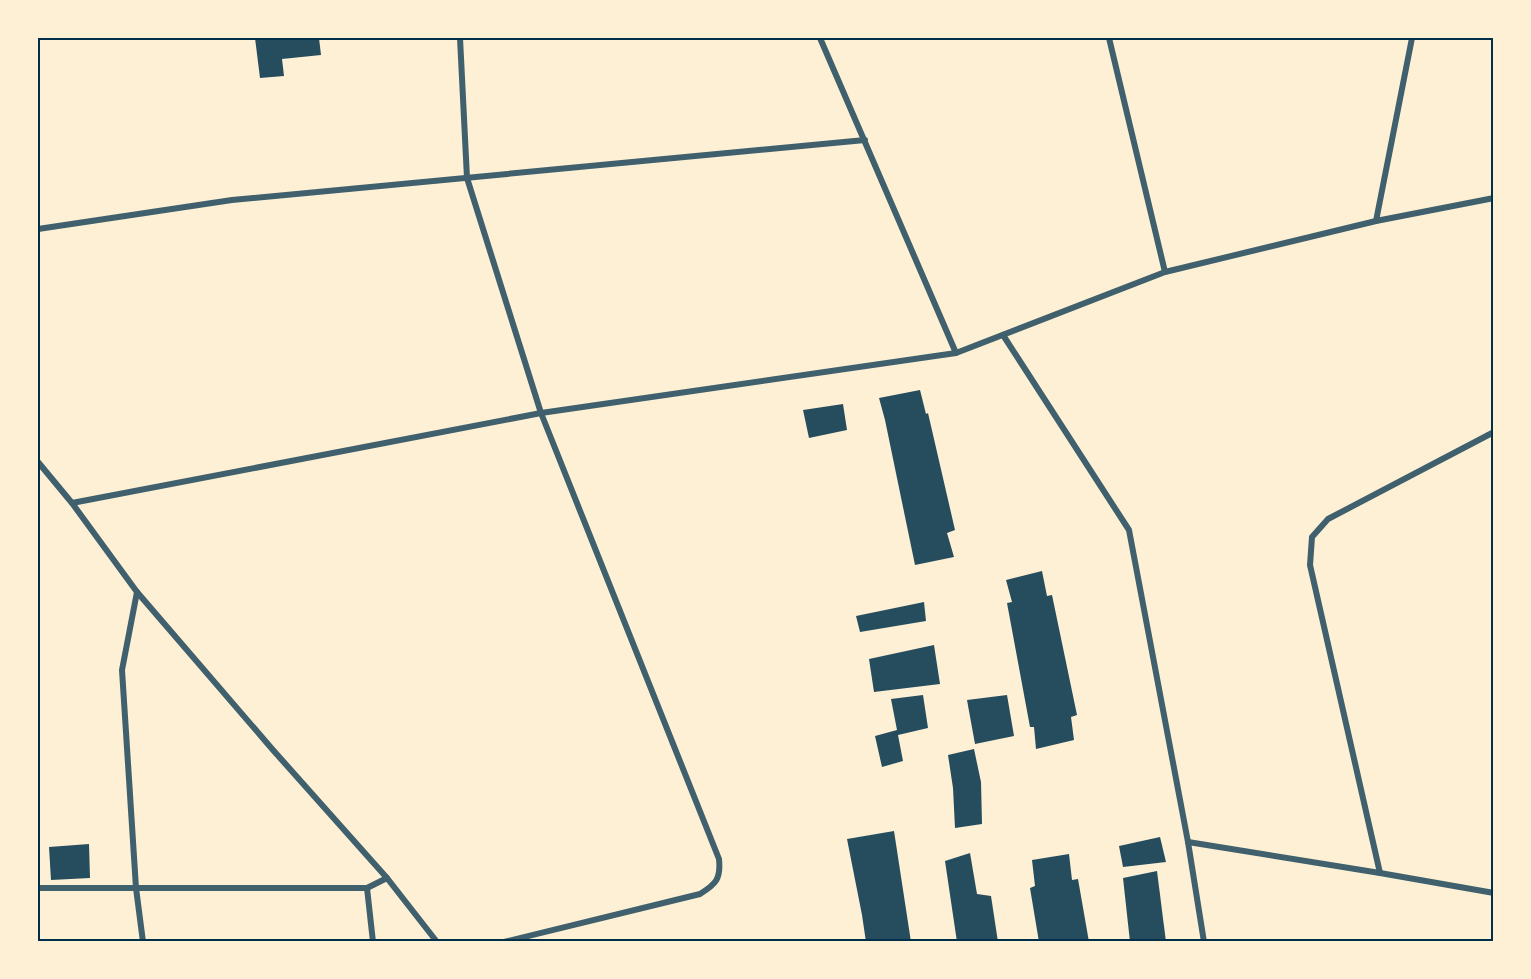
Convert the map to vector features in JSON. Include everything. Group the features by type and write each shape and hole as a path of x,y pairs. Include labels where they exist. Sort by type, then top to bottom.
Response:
{"street":[{"path":"460,38 467,178 541,413 719,859 720,873 713,886 700,894 504,942"},
{"path":"820,38 956,353"},
{"path":"1109,38 1165,272"},
{"path":"1376,221 1412,38"},
{"path":"38,229 232,200 865,140"},
{"path":"72,503 541,413 956,353 1165,272 1376,221 1494,198"},
{"path":"1003,335 1129,530 1188,842 1204,942"},
{"path":"1380,873 1310,565 1312,537 1328,519 1494,432"},
{"path":"38,462 72,503 137,592 387,878 437,942"},
{"path":"137,592 122,670 136,888 143,942"},
{"path":"1188,842 1494,893"},
{"path":"38,888 367,888 387,878"},
{"path":"367,888 373,942"}],"building":[{"path":"255,38 319,38 321,55 282,59 284,76 260,78"},
{"path":"920,390 926,414 928,413 955,530 947,533 954,557 915,565 879,398"},
{"path":"843,404 847,430 809,438 803,410"},
{"path":"1042,571 1047,596 1052,595 1077,715 1071,717 1074,740 1036,749 1034,727 1030,727 1007,603 1012,602 1006,580"},
{"path":"924,602 926,621 860,632 856,616"},
{"path":"934,645 940,684 874,692 869,659"},
{"path":"923,695 928,728 898,735 903,761 882,767 875,736 897,730 891,699"},
{"path":"1007,695 1014,736 975,744 967,700"},
{"path":"974,749 981,782 982,824 955,828 953,788 948,755"},
{"path":"894,831 911,942 866,942 847,839"},
{"path":"1160,837 1166,862 1123,867 1119,846"},
{"path":"89,844 90,878 51,880 49,847"},
{"path":"970,853 977,894 991,896 998,942 957,942 945,861"},
{"path":"1069,854 1072,880 1078,879 1089,942 1039,942 1030,888 1035,886 1032,860"},
{"path":"1157,871 1166,942 1130,942 1123,878"}]}
